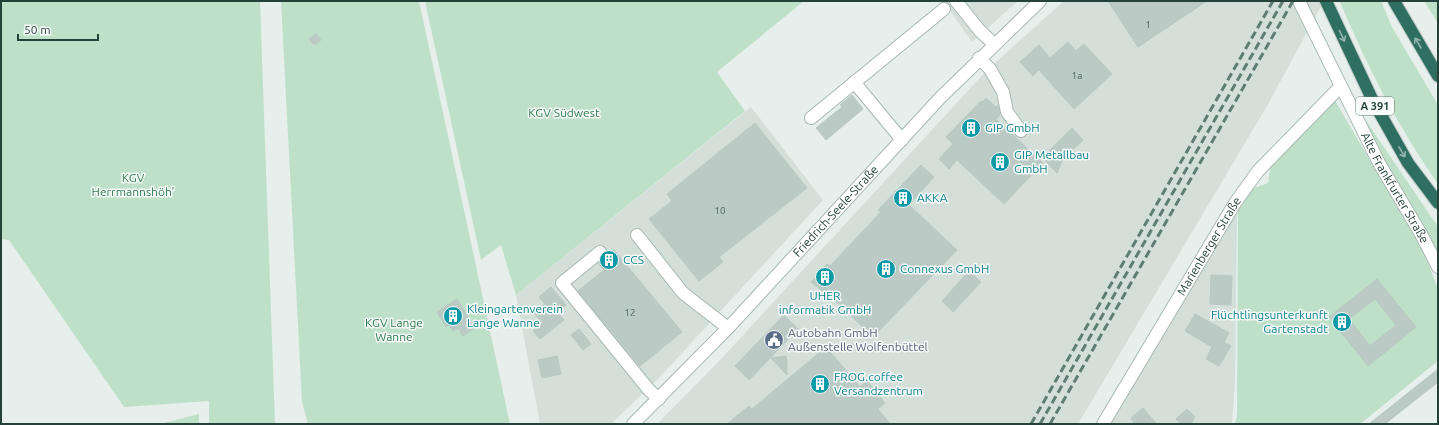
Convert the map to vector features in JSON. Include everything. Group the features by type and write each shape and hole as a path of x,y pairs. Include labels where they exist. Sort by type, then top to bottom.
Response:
{"highway":[{"name":"A 391","path":"1326,1 1373,101 1408,163 1438,203"},
{"path":"1394,1 1438,76"}],"street":[{"path":"956,1 980,31 994,44"},
{"name":"Friedrich-Seele-Straße","path":"634,424 728,328 979,58 1040,1"},
{"name":"Alte Frankfurter Straße","path":"1299,1 1379,163 1421,234 1438,267"},
{"path":"811,118 944,9"},
{"path":"979,58 990,70 1003,92 1007,112 1021,131"},
{"path":"854,82 902,140"},
{"name":"Marienberger Straße","path":"1103,424 1201,258 1251,180 1270,158 1340,86"},
{"path":"637,235 683,293 728,328"},
{"path":"600,252 562,283 649,390 659,399"}],"shaded area":[{"path":"943,1 1018,1 972,42"},
{"path":"1064,1 1324,1 1267,106 1078,424 657,424 722,358 986,71"},
{"path":"751,107 823,200 657,380 611,424 540,424 516,295"},
{"path":"1237,214 1235,383 1232,424 1110,424 1231,219"}],"green space":[{"name":"KGV Herrmannshöh'","path":"1,1 260,1 275,424 209,424 209,401 124,407 9,240 1,239"},
{"name":"KGV Lange Wanne","path":"281,1 419,1 510,424 308,424 302,402"},
{"name":"KGV Südwest","path":"425,1 804,1 717,72 745,111 516,295 501,245 481,260"},
{"path":"1381,1 1392,27 1438,105 1438,184 1410,141 1384,96 1340,2"},
{"path":"1424,1 1438,1 1438,23"},
{"path":"1333,97 1425,255 1438,289 1438,361 1360,424 1235,424 1237,416 1238,204 1249,190 1268,183 1271,164"},
{"path":"1367,122 1438,227 1438,253 1382,158 1365,123"},
{"path":"199,414 199,424 160,424"}],"building":[{"path":"1108,1 1207,1 1138,47"},
{"path":"316,34 321,40 314,45 309,39"},
{"path":"1068,42 1076,51 1084,44 1112,74 1074,109 1039,70 1033,76 1020,62 1039,45 1050,58"},
{"path":"852,95 863,109 826,140 816,128 842,107 840,105"},
{"name":"GIP Metallbau GmbH","path":"986,98 996,107 998,106 1000,115 996,119 1043,163 1004,204 957,160 949,169 939,159 953,144 946,137 981,101 982,102"},
{"path":"755,123 807,188 719,257 723,262 699,281 649,219 672,201 667,194"},
{"path":"1072,128 1083,140 1063,159 1057,173 1042,158"},
{"name":"Connexus GmbH","path":"921,165 934,177 909,205 957,250 873,337 824,290 822,291 811,282 827,264 830,266 881,212 878,210"},
{"path":"614,250 682,332 640,366 578,291 604,270 598,263"},
{"path":"969,271 981,282 953,312 942,301"},
{"path":"1211,275 1232,276 1231,305 1210,304"},
{"name":"Flüchtlingsunterkunft Gartenstadt","path":"1377,279 1416,327 1368,366 1329,317","holes":["1375,299 1396,325 1370,346 1349,319"]},
{"path":"551,287 566,305 557,312 564,320 540,339 533,331 543,323 534,313 545,304 539,297"},
{"name":"Kleingartenverein Lange Wanne","path":"457,299 475,328 463,336 458,328 453,331 449,325 446,327 437,312"},
{"path":"1195,314 1229,333 1224,342 1231,346 1219,366 1206,359 1212,347 1185,331"},
{"name":"Autobahn GmbH Außenstelle Wolfenbüttel","path":"784,315 798,329 749,380 735,366"},
{"path":"579,329 591,344 583,350 571,335"},
{"name":"FROG.coffee Versandzentrum","path":"826,347 860,387 867,381 885,403 878,409 890,424 727,424 749,406 752,409"},
{"path":"557,356 561,374 542,378 538,360"},
{"path":"786,356 787,362 787,375 771,358"},
{"path":"1438,369 1438,382 1385,424 1369,424"},
{"path":"1143,408 1157,424 1135,424 1131,418"},
{"path":"1187,409 1195,417 1191,424 1181,424 1176,419"}],"railway":[{"path":"1031,424 1273,1"},
{"path":"1040,424 1283,1"},
{"path":"1050,424 1293,1"}],"place":[{"name":"GIP GmbH","path":"971,128"},
{"name":"GIP Metallbau GmbH","path":"1000,162"},
{"name":"AKKA","path":"903,198"},
{"name":"CCS","path":"609,260"},
{"name":"Connexus GmbH","path":"886,269"},
{"name":"UHER informatik GmbH","path":"825,277"},
{"name":"Kleingartenverein Lange Wanne","path":"453,316"},
{"name":"Flüchtlingsunterkunft Gartenstadt","path":"1342,322"},
{"name":"Autobahn GmbH Außenstelle Wolfenbüttel","path":"774,340"},
{"name":"FROG.coffee Versandzentrum","path":"820,384"}]}
